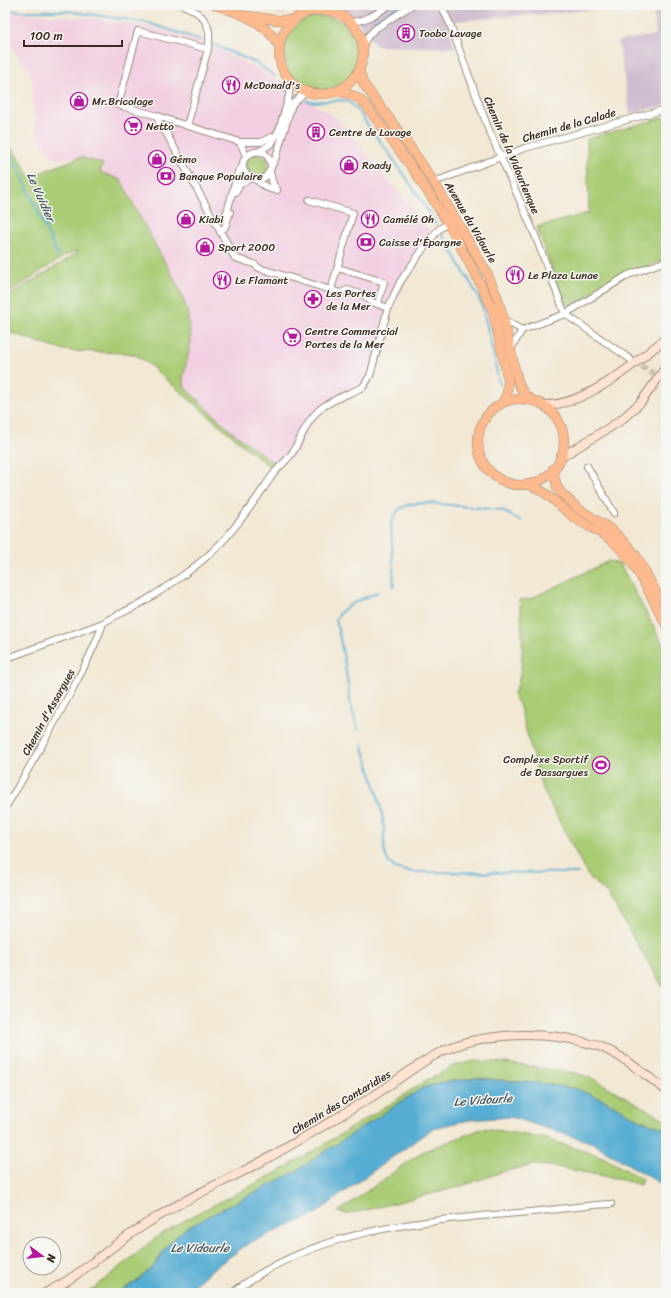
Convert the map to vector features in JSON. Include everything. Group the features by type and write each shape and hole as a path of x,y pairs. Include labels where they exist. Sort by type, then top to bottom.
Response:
{"main road":[{"path":"215,5 246,16 270,32 274,36 279,46 281,64 290,80 298,87 307,91 321,93 335,91 346,85 356,74 361,60 362,47 358,33 349,22 331,9 308,9 294,20 284,32 279,46"},
{"path":"246,16 257,16 282,21 294,20"},
{"name":"Avenue du Vidourle","path":"359,68 363,84 434,182 487,273 498,299 520,387 526,396 532,400"},
{"name":"Avenue du Vidourle","path":"335,91 350,94 360,99 365,104 413,169 448,222 493,311 508,380 507,394 502,403"},
{"path":"514,399 532,400 543,405 554,415 561,428 563,443 560,458 553,469 540,480 528,484 510,483 501,480 490,471 482,459 478,441 479,431 482,423 488,415 494,408 502,403 514,399"},
{"path":"553,469 557,487 563,495 577,508 612,530 628,546 636,557 666,612"},
{"path":"528,484 545,492 576,519 603,534 622,550 637,570 666,624"}],"street":[{"path":"183,5 202,15 209,27 210,40 187,126"},
{"path":"349,22 357,22 368,19 390,5"},
{"path":"362,47 368,36 375,29 412,5"},
{"name":"Chemin de la Vidourlenque","path":"441,5 450,24 488,128 535,235 565,314"},
{"path":"208,49 138,31 118,105 240,142 264,142 271,137 274,138"},
{"path":"215,222 225,216 227,212 238,172 243,166 246,156 252,152 259,151 272,143 279,130 289,96 290,80"},
{"path":"271,165 276,157 292,104 307,91"},
{"name":"Chemin de la Calade","path":"434,182 500,156 525,148 666,109"},
{"path":"158,116 158,121 165,131 235,258 254,264 259,268 341,293 347,290 364,295 372,302 388,308"},
{"path":"165,131 164,125 166,119"},
{"path":"240,142 246,156"},
{"path":"243,166 244,172 253,179 268,188 275,191 277,190 273,184 270,172 271,165 269,157 259,151 251,142"},
{"path":"220,232 226,225 240,184 253,179 264,178 270,172"},
{"path":"309,200 354,213 332,290"},
{"path":"5,659 103,623 142,603 191,569 219,545 240,522 274,474 296,447 306,425 313,416 330,402 363,387 367,383 388,308 400,282 410,266 438,230 448,222"},
{"path":"511,349 522,330 565,314 628,275 666,261"},
{"path":"338,268 384,282 378,303"},
{"path":"565,314 630,359"},
{"path":"504,320 522,330"},
{"path":"543,405 560,404 597,388 624,372 666,338"},
{"path":"560,458 620,421 641,402 666,367"},
{"path":"587,466 614,513"},
{"name":"Chemin d'Assargues","path":"5,808 59,716 94,646 103,623"},
{"name":"Chemin des Cantaridies","path":"45,1293 60,1286 78,1274 118,1243 160,1215 258,1164 382,1091 426,1060 444,1050 470,1041 511,1036 543,1035 600,1046 618,1055 666,1090"},
{"path":"232,1293 277,1264 300,1252 324,1244 372,1232 406,1225 460,1218 541,1211 583,1205 611,1204"}],"shaded area":[{"path":"260,5 292,5 282,16"},
{"path":"337,5 653,5 457,21 448,24 455,48 376,46 355,18"},
{"path":"653,5 666,5 666,105 630,114 618,41 656,35"},
{"path":"5,12 96,19 146,26 171,32 211,46 270,75 339,120 432,234 394,305 372,386 320,413 308,429 296,455 278,466 232,432 185,388 183,378 191,341 141,219 121,180 100,172 102,164 80,157 55,159 36,134 32,96 33,78 5,37"}],"green space":[{"path":"321,16 335,19 347,27 355,39 358,53 355,67 347,79 335,87 321,90 307,87 295,79 287,67 284,53 287,39 295,27 307,19"},
{"path":"665,117 666,259 631,273 573,305 564,304 537,227 589,213 587,139"},
{"path":"5,140 17,155 30,177 80,157 103,164 100,172 121,180 179,288 187,310 191,341 183,378 185,388 232,432 278,466 274,470 136,355 128,353 72,351 59,349 5,331 5,298 76,254 78,250 59,259 5,294"},
{"path":"257,154 261,155 267,161 267,169 261,175 257,176 253,175 247,169 246,165 247,161 253,155"},
{"name":"Complexe Sportif de Dassargues","path":"609,561 620,564 666,650 666,988 664,989 608,895 588,876 541,786 519,704 513,695 520,675 522,654 522,631 519,600 530,599"},
{"path":"474,1061 497,1062 571,1072 592,1078 666,1120 666,1129 641,1120 602,1099 576,1089 539,1083 475,1078 439,1083 422,1088 291,1174 187,1227 169,1243 154,1266 136,1282 117,1293 84,1293 96,1287 158,1236 192,1216 274,1174 428,1079 453,1066"},
{"path":"484,1128 543,1138 603,1157 642,1179 640,1185 614,1178 551,1166 534,1165 505,1171 458,1187 383,1206 348,1214 338,1212 422,1152"}],"water":[{"name":"Le Vidourle","path":"475,1078 539,1083 576,1089 602,1099 641,1120 666,1129 666,1187 593,1143 511,1117 469,1120 433,1128 316,1214 249,1243 211,1270 185,1293 117,1293 136,1282 154,1266 169,1243 187,1227 291,1174 422,1088 439,1083"}],"waterway":[{"path":"374,21 400,5"},
{"path":"5,11 66,11 145,22 201,40"},
{"path":"214,45 256,63 275,76"},
{"path":"307,101 318,102 341,100 349,102 360,114 396,163 436,224"},
{"name":"Le Vuidier","path":"5,148 15,161 58,256"},
{"path":"442,234 478,296 483,308 500,386"},
{"path":"394,586 391,524 398,510 409,504 429,503 501,510 521,521"},
{"path":"358,729 351,707 345,664 336,619 344,609 378,592"},
{"path":"362,744 383,817 386,857 393,866 400,870 415,872 578,873"}],"tunnel":[{"path":"634,361 666,382"}],"place":[{"name":"Toobo Lavage","path":"406,33"},
{"name":"McDonald's","path":"231,85"},
{"name":"Mr.Bricolage","path":"79,101"},
{"name":"Netto","path":"133,126"},
{"name":"Centre de Lavage","path":"316,132"},
{"name":"Gémo","path":"157,159"},
{"name":"Roady","path":"349,165"},
{"name":"Banque Populaire","path":"166,176"},
{"name":"Kiabi","path":"186,219"},
{"name":"Camélé Oh","path":"370,219"},
{"name":"Caisse d'Épargne","path":"366,242"},
{"name":"Sport 2000","path":"205,247"},
{"name":"Le Plaza Lunae","path":"515,275"},
{"name":"Le Flamant","path":"222,280"},
{"name":"Les Portes de la Mer","path":"313,299"},
{"name":"Centre Commercial Portes de la Mer","path":"292,337"},
{"name":"Complexe Sportif de Dassargues","path":"601,765"}]}
